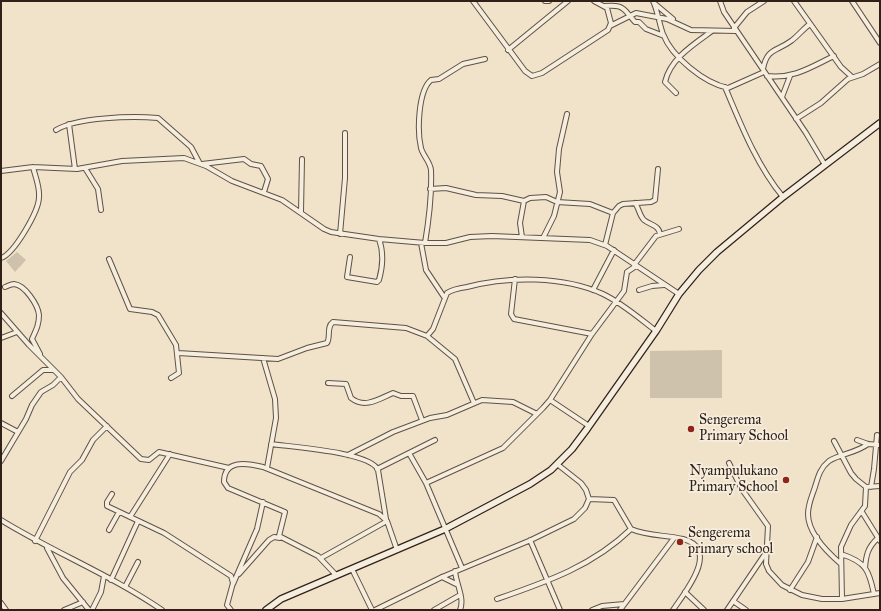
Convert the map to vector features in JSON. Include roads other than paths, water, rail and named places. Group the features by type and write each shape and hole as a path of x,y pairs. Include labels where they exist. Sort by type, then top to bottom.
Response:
{"main road":[{"path":"266,610 281,599 445,529 530,484 556,464 572,449 656,331 679,294 717,252 783,197 880,123"}],"street":[{"path":"473,1 527,74 535,76 604,33 610,26 629,15 640,13 659,17 678,23 691,30 712,31 735,29 747,12 764,1"},
{"path":"508,50 568,1"},
{"path":"596,1 604,6 608,12 610,26"},
{"path":"653,1 664,36 678,58 695,71 725,87 735,86 765,72 790,76 834,56"},
{"path":"653,1 678,23"},
{"path":"720,1 722,10 782,97 825,165"},
{"path":"794,1 841,68 852,77"},
{"path":"852,1 880,43"},
{"path":"604,6 619,5 624,8 635,23 639,22 646,29 664,36"},
{"path":"765,72 764,60 769,54 792,40 810,24"},
{"path":"676,93 666,82 671,68 678,58 712,31"},
{"path":"444,297 426,270 423,243 429,217 430,164 421,146 420,110 426,85 431,80 439,79 463,64 485,58"},
{"path":"796,119 820,103 852,77 863,74 880,64"},
{"path":"782,97 790,76"},
{"path":"725,87 745,133 769,179 783,197"},
{"path":"542,238 554,216 560,192 557,175 560,149 567,114"},
{"path":"56,130 69,124 103,119 158,118 192,147 200,163"},
{"path":"69,124 75,169"},
{"path":"340,234 345,178 345,133"},
{"path":"1,171 33,167 75,169 122,161 184,158 200,163 232,181 282,200 324,229 340,234 379,240 423,243 451,242 477,237 590,240 614,250 635,266 679,294"},
{"path":"200,163 244,159 251,164 261,166 268,178 264,192"},
{"path":"301,212 302,159"},
{"path":"1,258 8,255 23,234 38,204 39,194 33,167"},
{"path":"85,168 98,189 101,210"},
{"path":"604,245 613,213 620,205 651,202 655,200 658,169"},
{"path":"430,189 446,188 476,195 502,196 524,201 530,198 544,197 557,202 586,203 613,213"},
{"path":"522,237 520,223 524,201"},
{"path":"634,203 639,208 642,218 658,228 660,234"},
{"path":"426,483 503,448 537,414 550,400 592,334 624,291 626,272 635,266 649,244 660,234 679,229"},
{"path":"350,257 347,277 377,282 379,280 383,262 382,248 379,240"},
{"path":"593,290 614,250"},
{"path":"109,259 130,309 152,312 158,315 176,345 179,373 171,378"},
{"path":"515,279 511,314 514,319 592,334"},
{"path":"427,336 433,329 444,297 447,293 495,280 515,279 556,282 593,290 616,301 656,331"},
{"path":"5,287 14,284 18,285 29,294 37,309 39,325 32,341 43,359"},
{"path":"639,290 652,286 665,285"},
{"path":"1,313 17,332 61,377 78,399 141,460 149,460 157,452 229,468"},
{"path":"178,353 282,359 307,348 327,344 329,340 329,326 333,322 406,328 427,336 455,359 474,403"},
{"path":"1,338 17,332"},
{"path":"263,358 275,399 276,418 267,468"},
{"path":"12,396 43,370 50,369 55,371"},
{"path":"1,461 32,405 43,390 52,385 61,377"},
{"path":"328,383 346,384 351,398 362,403 376,401 393,392 401,396 413,396 422,420"},
{"path":"348,455 393,432 422,420 447,415 482,400 509,402 537,414"},
{"path":"550,400 588,426"},
{"path":"1,423 18,432"},
{"path":"36,541 70,471 82,460 93,440 107,426"},
{"path":"842,598 841,554 846,534 865,506 868,487 874,470 878,445 877,435"},
{"path":"377,469 435,440"},
{"path":"857,440 868,444 878,445"},
{"path":"834,441 856,479 868,487 880,486"},
{"path":"271,444 360,457 374,464 377,469 386,520 397,550"},
{"path":"841,564 829,553 817,537 809,520 809,504 819,473 824,465 831,460 854,453 868,444"},
{"path":"409,453 426,483 462,568"},
{"path":"130,517 170,454"},
{"path":"729,462 741,488 768,526 768,539 765,554 766,564 769,571 790,590 813,598 842,598 880,593"},
{"path":"336,575 321,558 278,534 285,512 263,502 234,492 228,488 224,482 224,475 229,468 232,465 252,464 267,468 379,514 386,520"},
{"path":"352,569 374,610 455,571 530,540 574,519 585,508 589,499 586,490 581,483 556,464"},
{"path":"112,494 107,502 107,506 179,542 231,576 233,579 227,605 231,610"},
{"path":"589,499 614,500 631,529 693,543 700,555 700,564 698,570 673,610"},
{"path":"232,586 258,529 263,502"},
{"path":"109,530 119,512"},
{"path":"862,512 879,540 869,548 866,554 865,568"},
{"path":"1,520 47,547 125,587 162,610"},
{"path":"321,558 386,520"},
{"path":"111,580 138,521"},
{"path":"497,599 548,582 609,549 631,529"},
{"path":"236,578 269,540 274,537 283,538"},
{"path":"790,590 808,562 817,537"},
{"path":"620,610 674,538"},
{"path":"530,540 560,610"},
{"path":"47,547 63,578 89,610"},
{"path":"727,610 765,554"},
{"path":"841,554 855,559 865,568 870,577 874,594"},
{"path":"125,587 138,562"},
{"path":"455,571 456,584 462,602 460,610"},
{"path":"92,610 101,592 104,576"},
{"path":"442,577 456,584"},
{"path":"685,592 704,610"},
{"path":"434,610 460,594"},
{"path":"733,601 746,610"},
{"path":"1,603 6,610"},
{"path":"64,610 85,604 95,603"},
{"path":"592,610 602,606 624,604"}],"place":[{"name":"Sengerema Primary School","path":"691,429"},
{"name":"Nyampulukano Primary School","path":"786,480"},
{"name":"Sengerema primary school","path":"680,542"}]}
